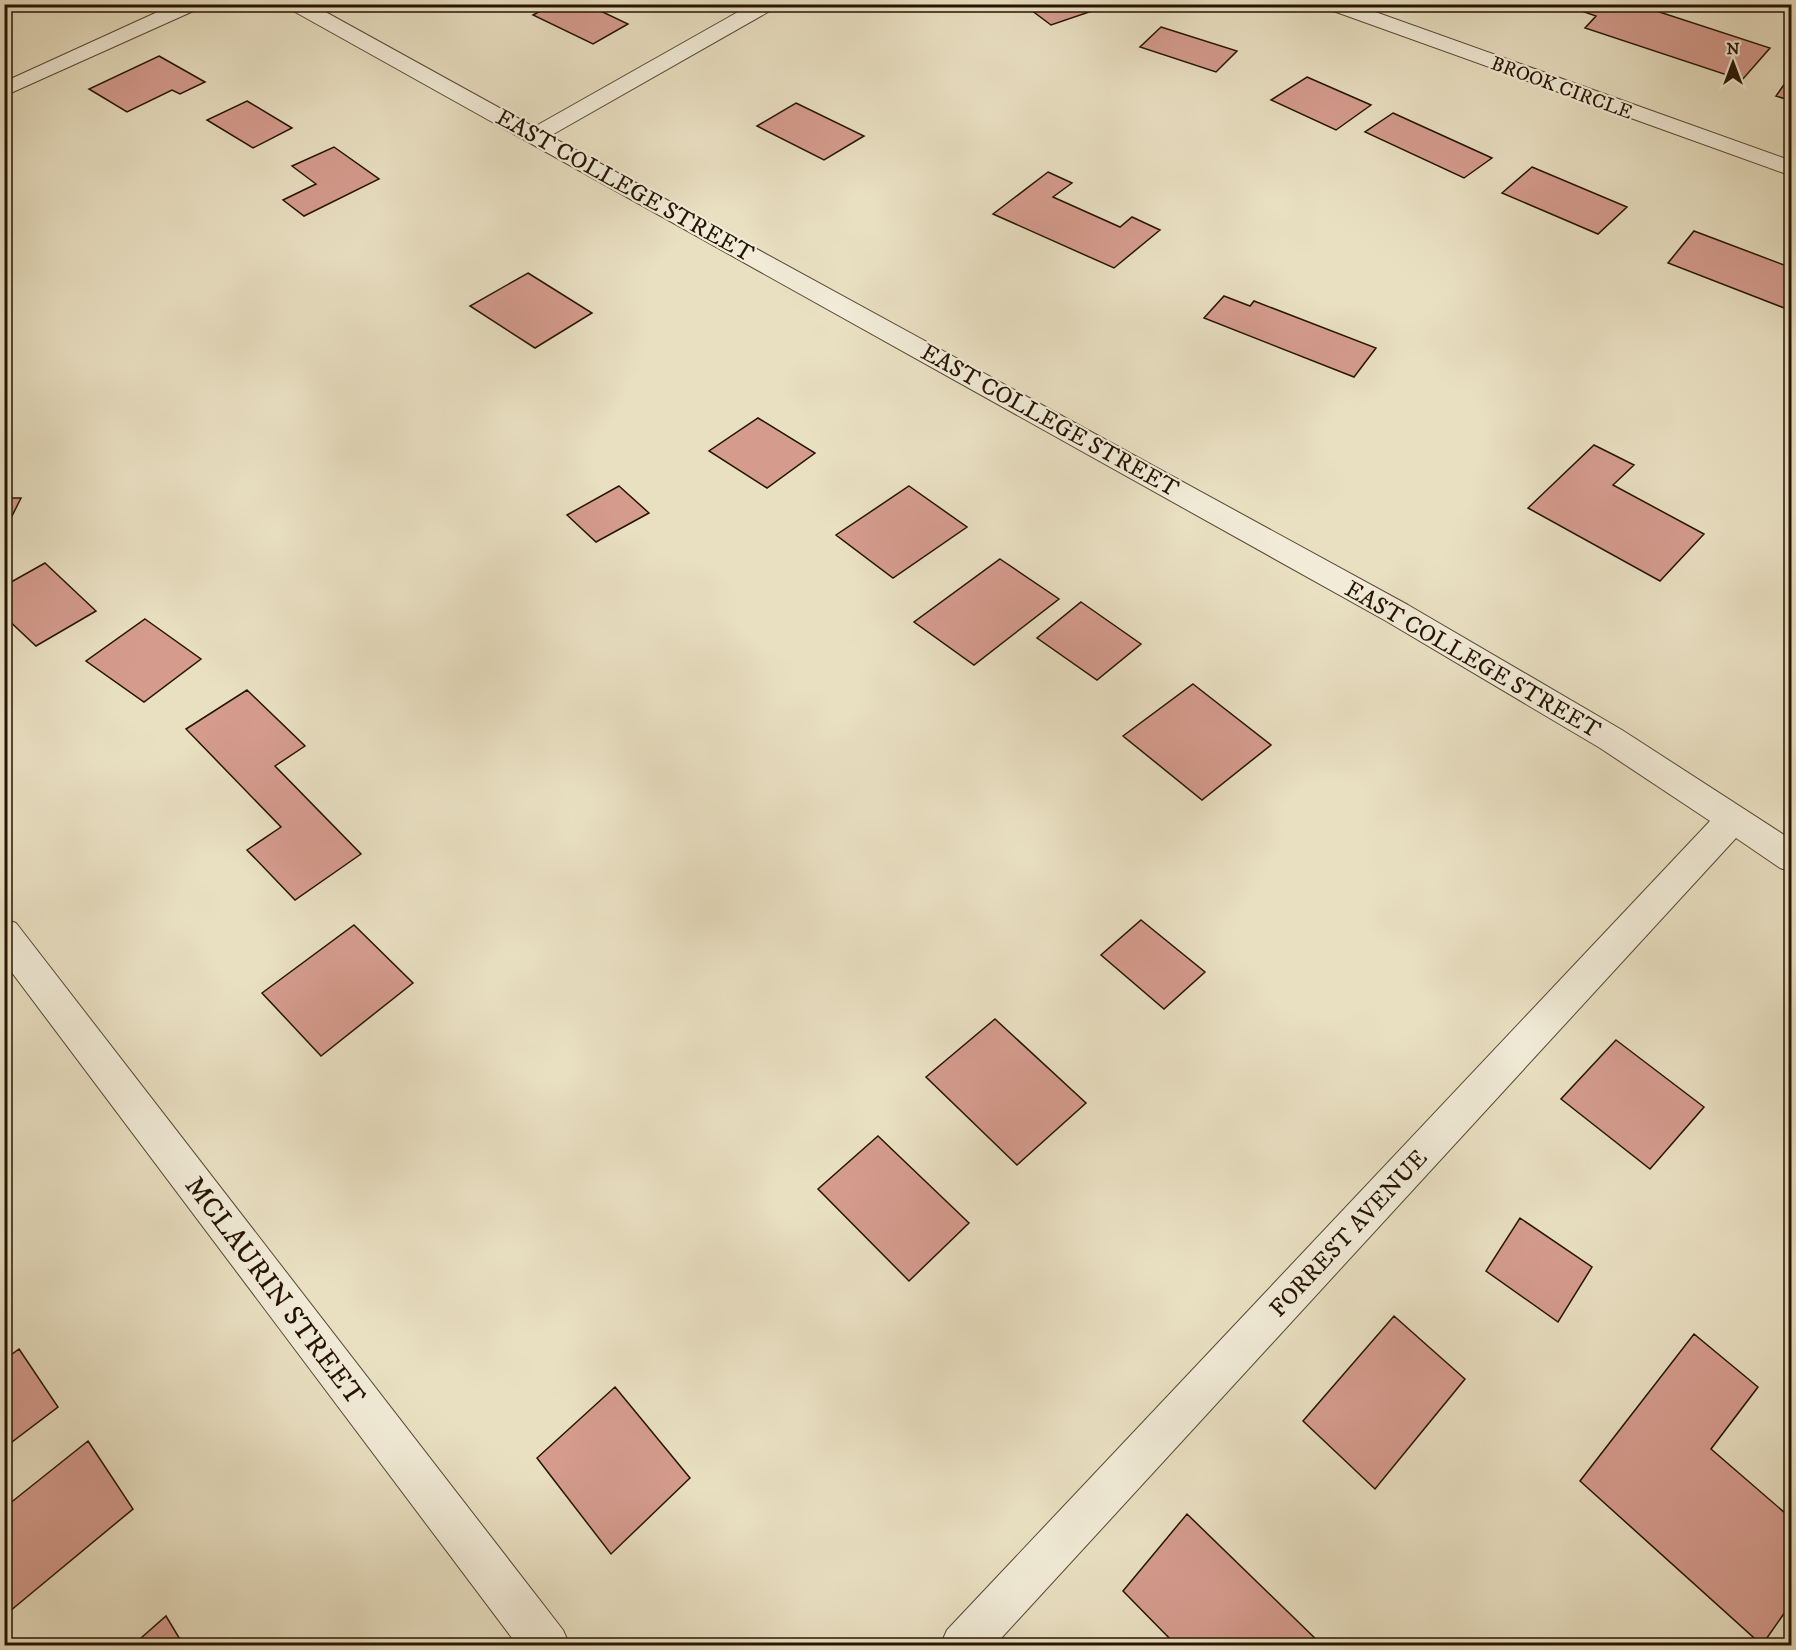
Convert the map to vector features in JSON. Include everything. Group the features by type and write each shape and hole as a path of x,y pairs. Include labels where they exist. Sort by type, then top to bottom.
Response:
{"street":[{"path":"4,90 193,4"},
{"name":"EAST COLLEGE STREET","path":"296,4 1397,613 1611,739 1791,858"},
{"path":"535,135 768,4"},
{"name":"BROOK CIRCLE","path":"1332,4 1791,169"},
{"name":"FORREST AVENUE","path":"963,1646 1732,820"},
{"name":"MCLAURIN STREET","path":"4,934 547,1646"}],"building":[{"path":"553,4 586,4 628,24 593,44 533,15"},
{"path":"1023,4 1092,4 1098,9 1051,25"},
{"path":"1573,4 1635,4 1770,48 1742,80 1585,28 1596,16 1570,7"},
{"path":"1161,27 1237,51 1216,72 1140,47"},
{"path":"159,56 205,82 180,94 172,90 127,112 89,89"},
{"path":"1307,77 1371,105 1336,130 1271,100"},
{"path":"1788,79 1792,80 1792,101 1776,96"},
{"path":"247,101 292,128 253,148 207,120"},
{"path":"796,103 864,136 824,160 757,126"},
{"path":"1393,113 1492,158 1464,178 1365,132"},
{"path":"334,147 379,179 304,216 283,200 316,184 292,166"},
{"path":"1532,167 1627,207 1598,234 1502,193"},
{"path":"1048,172 1072,183 1053,197 1120,227 1132,217 1160,230 1114,268 993,214"},
{"path":"1694,231 1792,268 1792,311 1668,263"},
{"path":"528,273 592,313 535,348 470,306"},
{"path":"1224,296 1250,306 1254,301 1376,348 1354,377 1204,318"},
{"path":"758,418 815,453 767,488 709,451"},
{"path":"1594,445 1634,465 1613,485 1704,534 1660,581 1528,508"},
{"path":"619,486 649,513 596,542 567,515"},
{"path":"909,486 967,527 893,578 836,535"},
{"path":"4,498 21,498 4,532"},
{"path":"1000,559 1059,599 974,665 914,622"},
{"path":"45,563 96,611 36,646 4,616 4,586"},
{"path":"1081,602 1141,644 1097,680 1037,638"},
{"path":"145,619 201,659 144,702 86,661"},
{"path":"1193,684 1271,745 1202,800 1123,736"},
{"path":"247,690 305,746 275,766 361,854 295,900 247,850 281,827 186,729"},
{"path":"1141,920 1205,972 1164,1009 1101,955"},
{"path":"354,925 413,983 321,1056 262,993"},
{"path":"995,1019 1086,1103 1017,1165 926,1077"},
{"path":"1616,1040 1704,1107 1650,1169 1561,1099"},
{"path":"878,1136 969,1223 909,1281 818,1189"},
{"path":"1520,1218 1592,1267 1558,1322 1486,1271"},
{"path":"1394,1316 1465,1379 1375,1489 1303,1421"},
{"path":"1694,1334 1758,1387 1711,1449 1792,1519 1792,1602 1762,1645 1580,1481"},
{"path":"19,1349 58,1407 4,1448 4,1360"},
{"path":"615,1387 690,1478 611,1554 537,1458"},
{"path":"88,1441 133,1509 4,1616 4,1508"},
{"path":"1187,1514 1323,1646 1177,1646 1123,1591"},
{"path":"166,1616 184,1646 132,1646"}]}
